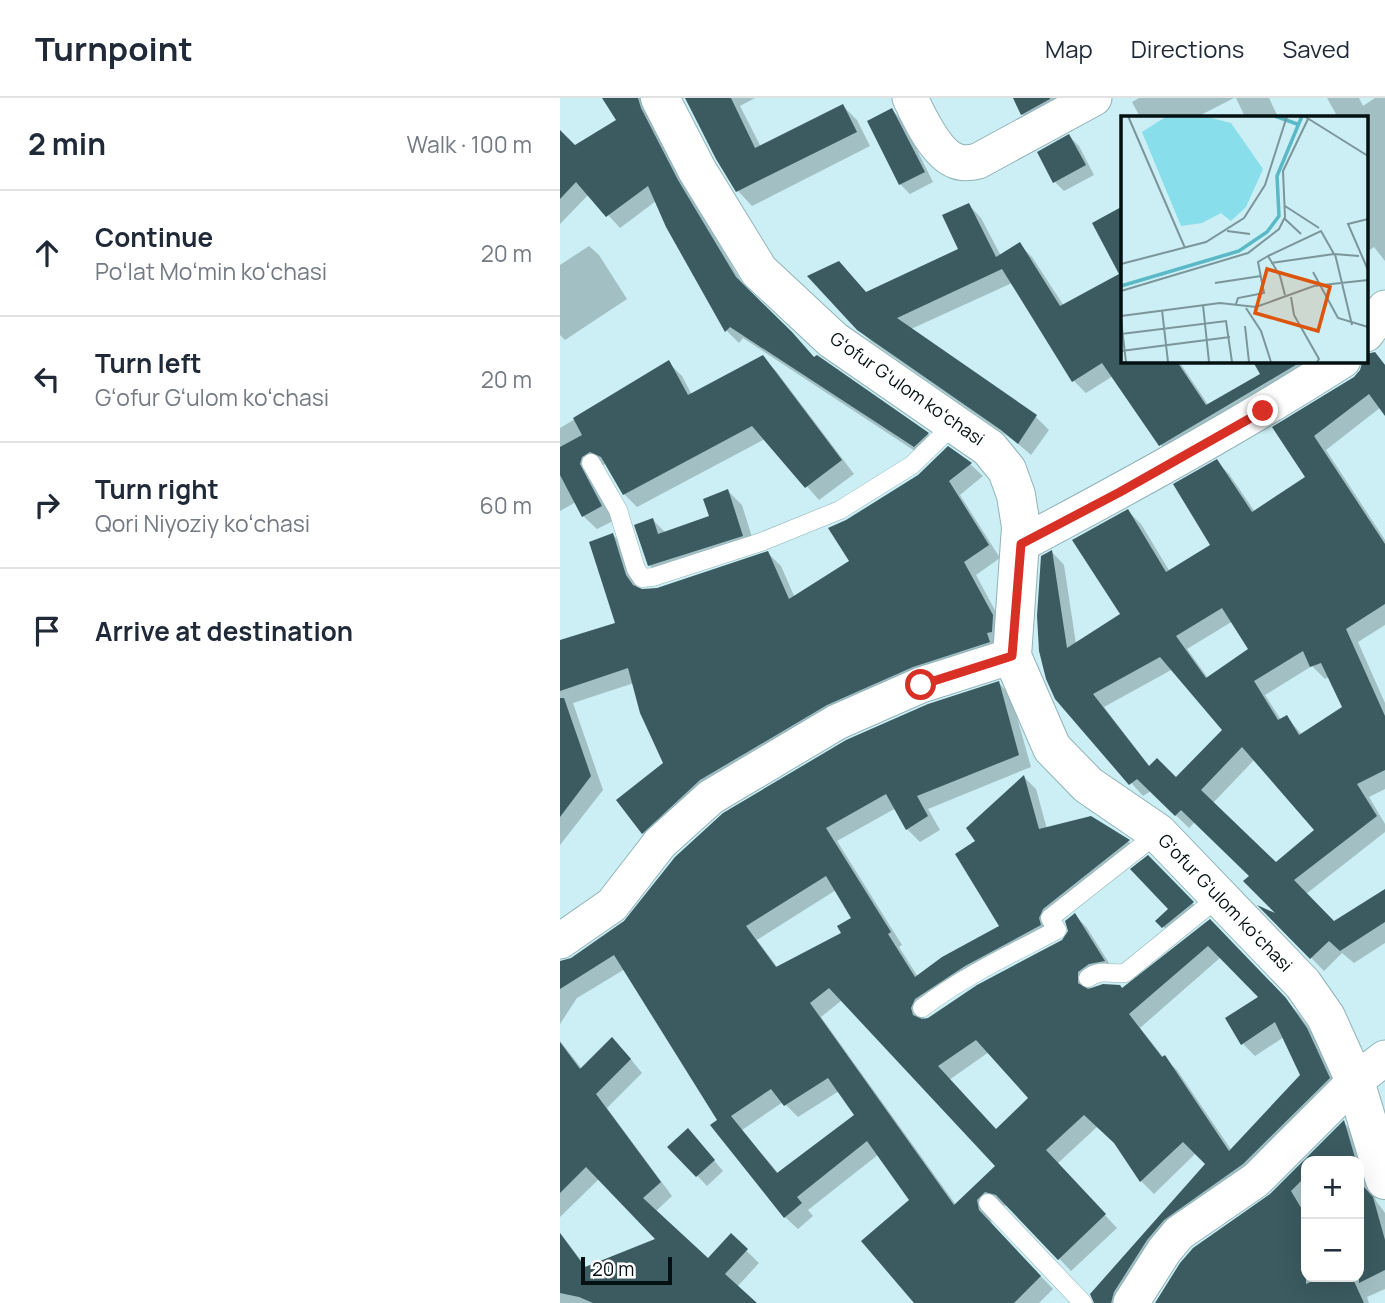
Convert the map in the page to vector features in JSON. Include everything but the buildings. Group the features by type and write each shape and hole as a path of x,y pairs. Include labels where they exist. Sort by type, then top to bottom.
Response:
{"street":[{"name":"Gʻofur Gʻulom koʻchasi","path":"660,98 697,170 759,271 833,340 989,448 1007,470 1016,495 1021,527 1012,656 1052,748 1088,785 1158,833 1303,984 1326,1017 1355,1081 1385,1180"},
{"path":"910,98 941,151 953,161 965,163 978,161 1094,98"},
{"path":"1368,331 1385,308"},
{"path":"1021,544 1120,492 1263,411 1340,362"},
{"path":"560,941 612,905 660,843 721,791 837,722 921,685 1012,656"},
{"path":"1131,1303 1164,1251 1180,1233 1256,1180 1355,1081 1385,1058"}],"lane":[{"path":"591,463 618,510 636,569 642,578 653,577 761,541 840,510 912,465 954,424"},
{"path":"922,1009 984,967 1057,930 1049,918 1158,833"},
{"path":"1088,978 1096,972 1106,970 1115,974 1125,973 1220,896"},
{"path":"988,1203 1083,1303"}],"route":[{"path":"921,685 1012,656 1021,544 1120,492 1263,411"}]}
